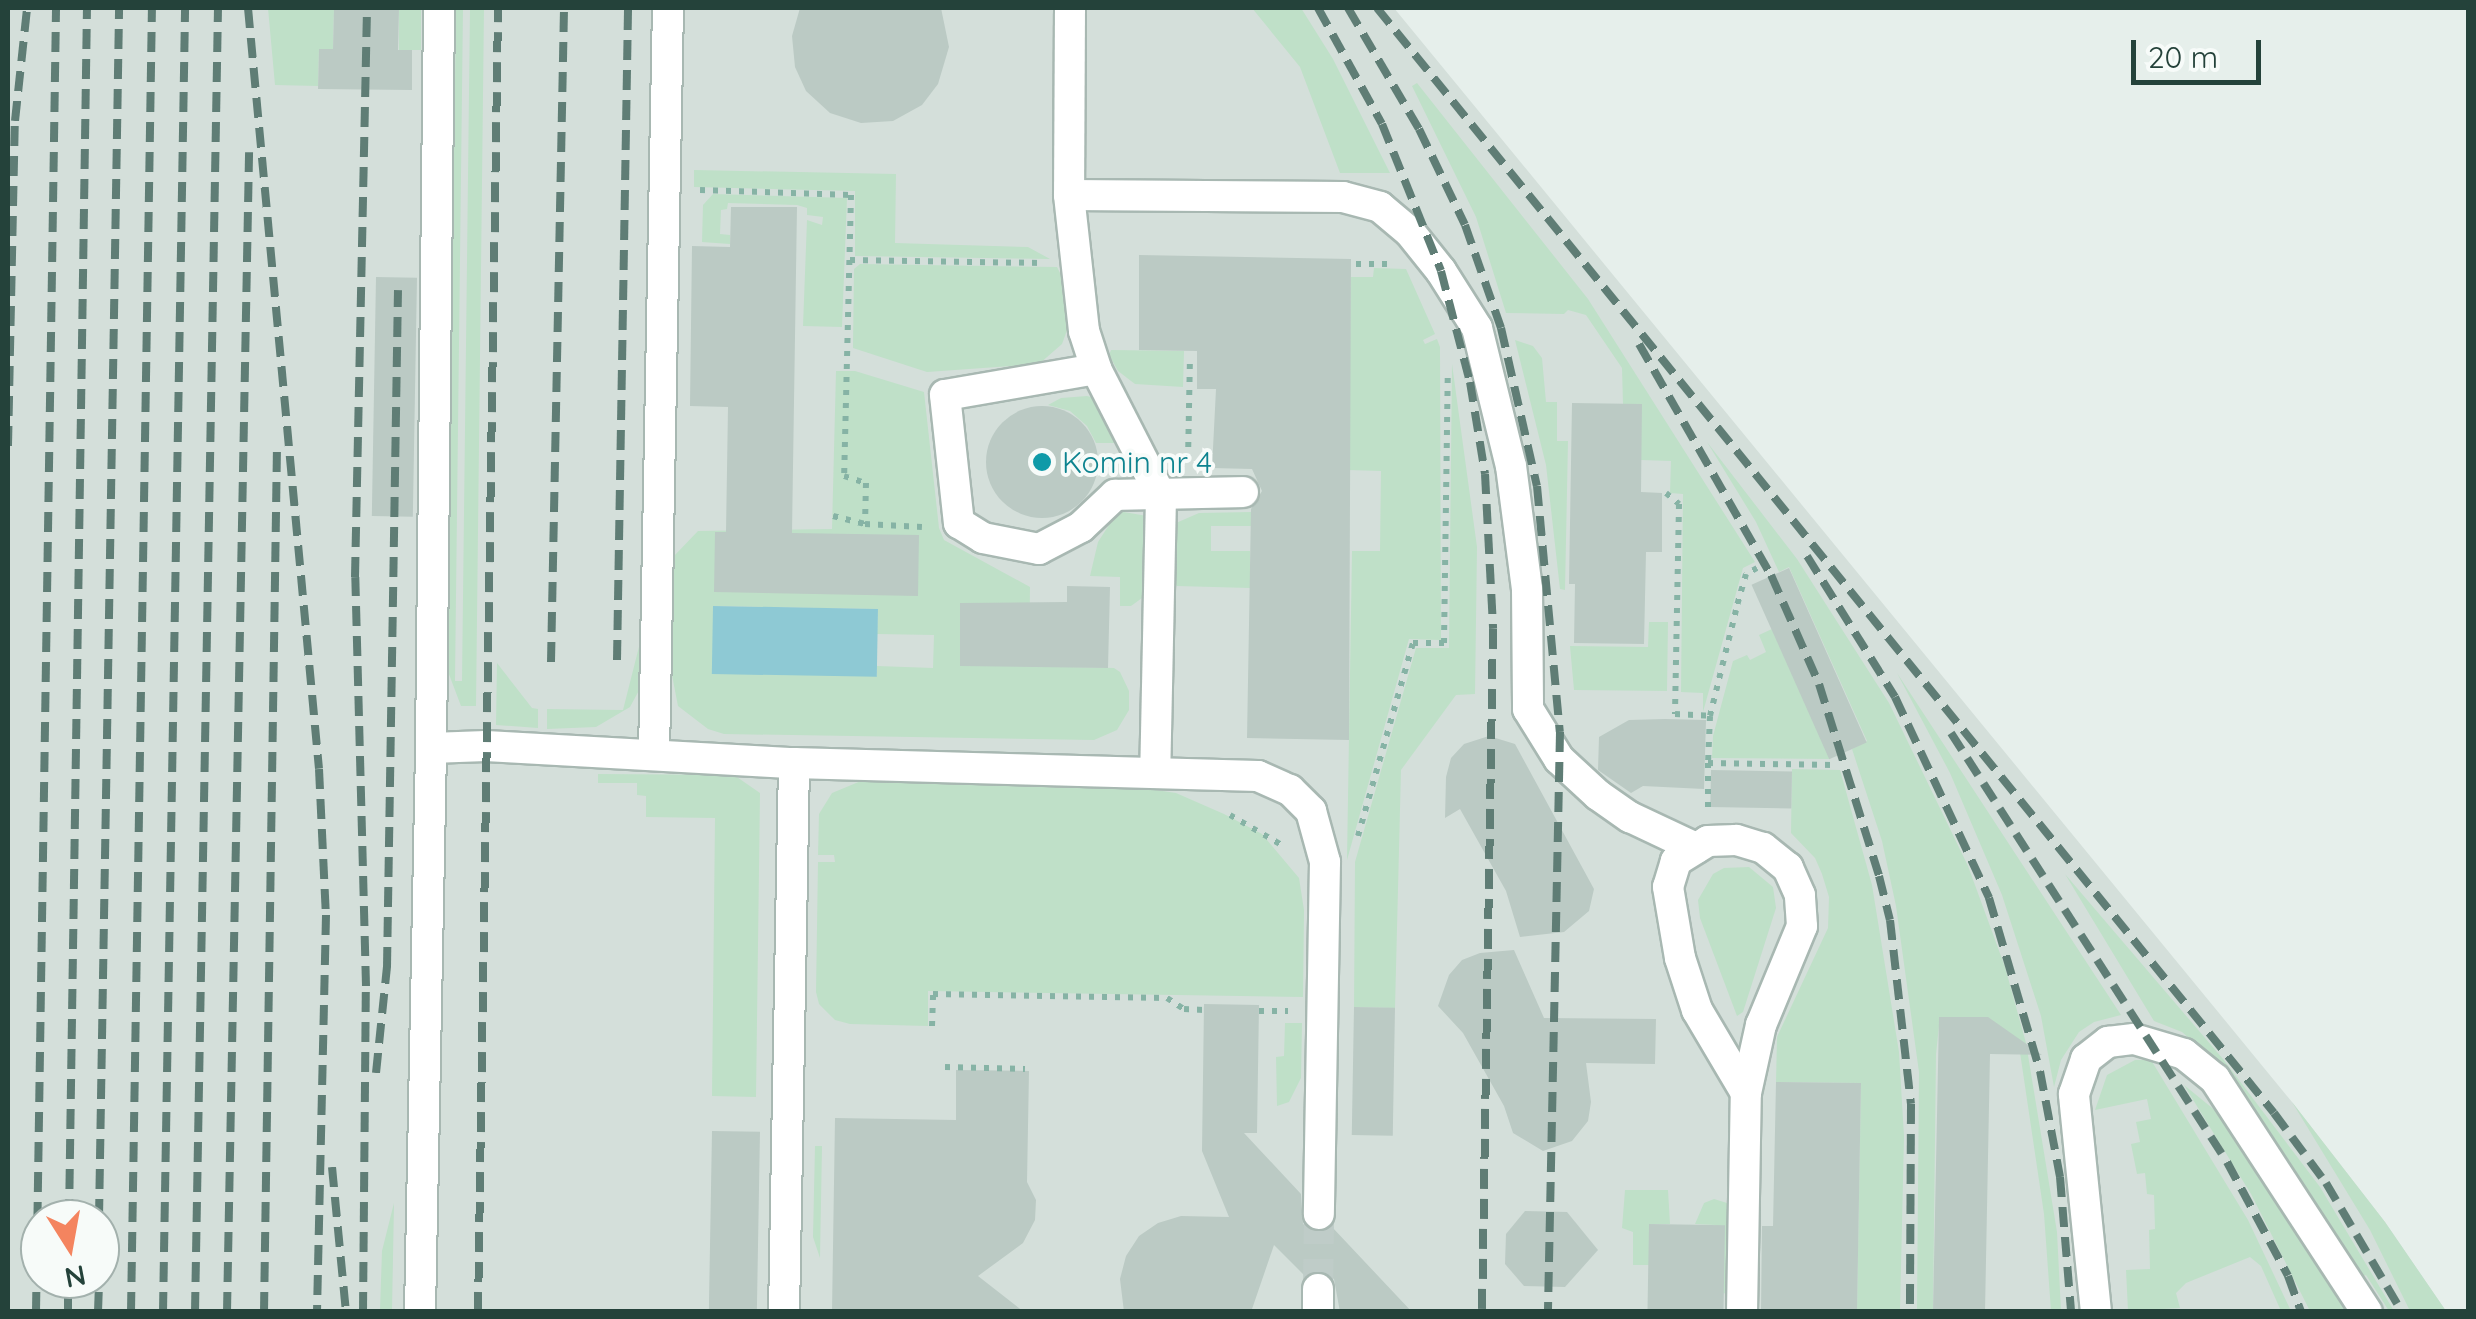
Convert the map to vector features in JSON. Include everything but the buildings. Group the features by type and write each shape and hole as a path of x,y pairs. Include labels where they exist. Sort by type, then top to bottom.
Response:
{"lane":[{"path":"420,1312 439,8"},
{"path":"654,755 668,8"},
{"path":"1070,8 1069,195 1084,331 1096,369 1174,495 1155,773"},
{"path":"1069,195 1343,197 1380,207 1409,231 1477,328 1496,395 1527,588 1528,709 1559,759 1598,795 1630,817 1696,848"},
{"path":"1096,369 945,396 958,523 983,538 1039,548 1082,527 1116,495 1243,492"},
{"path":"431,748 486,746 794,763 1258,776 1290,790 1311,811 1326,862 1319,1214"},
{"path":"784,1312 794,763"},
{"path":"1742,1312 1746,1093 1761,1026 1802,926 1800,895 1788,868 1763,848 1736,840 1708,841 1676,861 1668,887 1680,958 1697,1010 1746,1093"},
{"path":"2096,1312 2074,1094 2086,1058 2108,1042 2134,1039 2184,1054 2215,1079 2368,1312"}],"path":[{"path":"699,207 699,190 850,195 844,476 866,483 865,524"},
{"path":"850,260 1059,263"},
{"path":"1356,264 1390,264"},
{"path":"1174,495 1190,356"},
{"path":"1356,846 1413,643 1444,643 1448,363"},
{"path":"1666,492 1679,504 1675,714 1710,716"},
{"path":"833,516 865,524 938,528"},
{"path":"1757,568 1746,574 1710,716 1708,763 1833,765"},
{"path":"1216,808 1262,830 1288,854"},
{"path":"932,1026 932,994 1166,998 1184,1009 1204,1010"},
{"path":"945,1068 1026,1069"}],"shaded area":[{"path":"8,8 1394,8 2292,1102 2385,1222 2446,1311 8,1312"}],"green space":[{"path":"268,8 334,8 333,49 319,49 318,86 275,85"},
{"path":"399,8 421,8 421,50 399,50"},
{"path":"456,8 463,8 455,681 462,681 470,8 484,8 476,706 461,706 447,669"},
{"path":"1252,8 1301,8 1333,59 1390,173 1340,173 1300,67"},
{"path":"1417,83 1588,299 1755,562 1743,568 1703,712 1703,693 1681,692 1683,494 1670,493 1671,461 1641,460 1623,404 1622,368 1586,315 1568,310 1564,314 1506,313 1476,217 1412,86"},
{"path":"694,170 896,174 895,243 1028,247 1050,259 855,256 855,191 694,187"},
{"path":"713,194 847,198 842,327 803,326 807,220 822,225 823,217 807,215 807,208 797,205 728,203 727,209 721,210 720,234 730,235 730,244 702,242 703,205"},
{"path":"860,264 1057,267 1067,287 1069,325 1062,344 1039,364 927,372 853,348 854,269"},
{"path":"1374,268 1406,269 1435,334 1423,340 1425,344 1437,339 1440,347 1441,640 1409,639 1347,860 1352,551 1380,551 1381,471 1348,470 1351,277 1373,277"},
{"path":"1515,340 1533,346 1542,358 1546,402 1557,402 1557,441 1568,441 1565,590 1560,589 1546,465"},
{"path":"1111,350 1184,351 1183,387 1135,384 1118,371 1109,355"},
{"path":"1452,364 1477,547 1475,694 1456,695 1401,770 1395,1008 1354,1007 1355,862 1416,648 1449,648"},
{"path":"836,371 855,371 924,392 939,528 944,540 1030,587 1029,666 1114,668 1120,672 1129,691 1129,710 1117,730 1094,740 724,734 708,729 678,706 671,670 674,556 698,531 832,529","holes":["960,604 1002,666 960,665","714,606 878,609 877,634 934,635 933,668 877,666 877,676"]},
{"path":"1061,398 1095,398 1122,443 1096,443 1087,426 1070,411 1048,405"},
{"path":"1707,442 1797,559 1889,703 1968,866 2005,967 2026,1043 2057,1232 2061,1311 2051,1311 2044,1214 2018,1039 1988,1018 1940,1017 1936,1054 1933,1311 1917,1311 1919,1072 1896,906 1882,841 1852,749 1867,741 1789,567 1779,572 1756,522"},
{"path":"1118,511 1147,516 1145,586 1142,598 1131,606 1120,606 1120,577 1090,576 1098,542"},
{"path":"1251,512 1251,526 1211,526 1211,551 1250,551 1250,588 1177,586 1171,579 1176,523 1199,513"},
{"path":"1649,622 1668,622 1667,691 1574,690 1570,646 1648,647"},
{"path":"644,627 643,683 630,707 596,727 547,729 547,709 623,710"},
{"path":"1772,629 1830,759 1712,758 1713,736 1733,661 1747,655 1750,660 1766,652 1759,635"},
{"path":"497,663 532,708 538,709 538,728 496,725"},
{"path":"1897,673 2121,1015 2094,1022 2079,1032 2061,1060 2054,1087 2041,1016 2002,895 1950,773"},
{"path":"1792,769 1840,770 1872,885 1899,1052 1904,1136 1900,1311 1857,1311 1861,1083 1776,1082 1777,1037 1828,928 1829,897 1822,874 1815,858 1791,833"},
{"path":"598,774 734,775 760,793 756,1097 712,1096 715,818 646,817 646,796 637,795 637,783 598,783"},
{"path":"861,781 1156,790 1176,793 1224,814 1262,834 1299,878 1304,910 1303,997 928,991 928,1026 850,1024 835,1020 819,1004 816,992 818,862 835,862 834,855 818,855 819,814 832,793"},
{"path":"1749,867 1773,887 1776,908 1743,1012 1737,1016 1700,918 1698,900 1713,874 1724,868"},
{"path":"2065,874 2223,1059 2320,1187 2394,1311 2389,1311 2366,1275 2360,1277 2292,1167 2222,1068 2182,1032 2154,1021"},
{"path":"1285,1023 1302,1023 1301,1078 1289,1102 1277,1106 1276,1057 1284,1056"},
{"path":"2135,1060 2151,1060 2248,1220 2291,1311 2281,1311 2261,1266 2250,1257 2186,1283 2176,1293 2180,1308 2128,1311 2126,1270 2150,1269 2149,1230 2155,1229 2154,1195 2147,1194 2145,1173 2137,1174 2131,1144 2140,1142 2136,1122 2151,1119 2147,1099 2095,1110 2107,1075"},
{"path":"2184,1085 2222,1116 2352,1309 2310,1311 2251,1194"},
{"path":"2292,1102 2385,1222 2446,1311 2410,1311 2370,1230"},
{"path":"815,1146 822,1146 820,1258 813,1237"},
{"path":"1625,1190 1668,1190 1670,1224 1649,1224 1649,1265 1633,1265 1633,1232 1622,1228"},
{"path":"1714,1199 1727,1203 1731,1214 1732,1294 1721,1293 1715,1225 1695,1224 1704,1203"},
{"path":"394,1203 392,1311 380,1311 382,1251"}],"water":[{"path":"713,606 878,609 877,677 712,674"}],"tunnel":[{"path":"1318,1289 1319,1214"}],"railway":[{"path":"8,446 15,121 27,8"},
{"path":"36,1312 56,8"},
{"path":"69,1199 87,8"},
{"path":"99,1199 119,8"},
{"path":"131,1312 152,8"},
{"path":"163,1312 185,8"},
{"path":"195,1312 218,8"},
{"path":"248,8 319,769 326,915 317,1312"},
{"path":"363,1312 366,986 355,577 367,8"},
{"path":"478,1312 498,8"},
{"path":"551,662 564,8"},
{"path":"617,660 628,8"},
{"path":"1318,8 1382,124 1441,271 1470,382 1485,474 1493,629 1482,1312"},
{"path":"1348,8 1419,129 1465,225 1501,328 1537,486 1560,732 1548,1312"},
{"path":"1377,8 2274,1113 2326,1183 2402,1312"},
{"path":"227,1312 249,152"},
{"path":"376,1073 387,967 398,290"},
{"path":"1639,344 1771,575 1819,684 1879,876 1890,920 1911,1104 1910,1312"},
{"path":"264,1312 277,442"},
{"path":"1807,556 1895,697 1989,898 2040,1071 2060,1177 2071,1312"},
{"path":"1951,733 2227,1162 2288,1276 2301,1312"},
{"path":"332,1167 346,1312"},
{"path":"68,1299 68,1312"},
{"path":"98,1299 98,1312"}],"place":[{"name":"Komin nr 4","path":"1042,462"}]}
